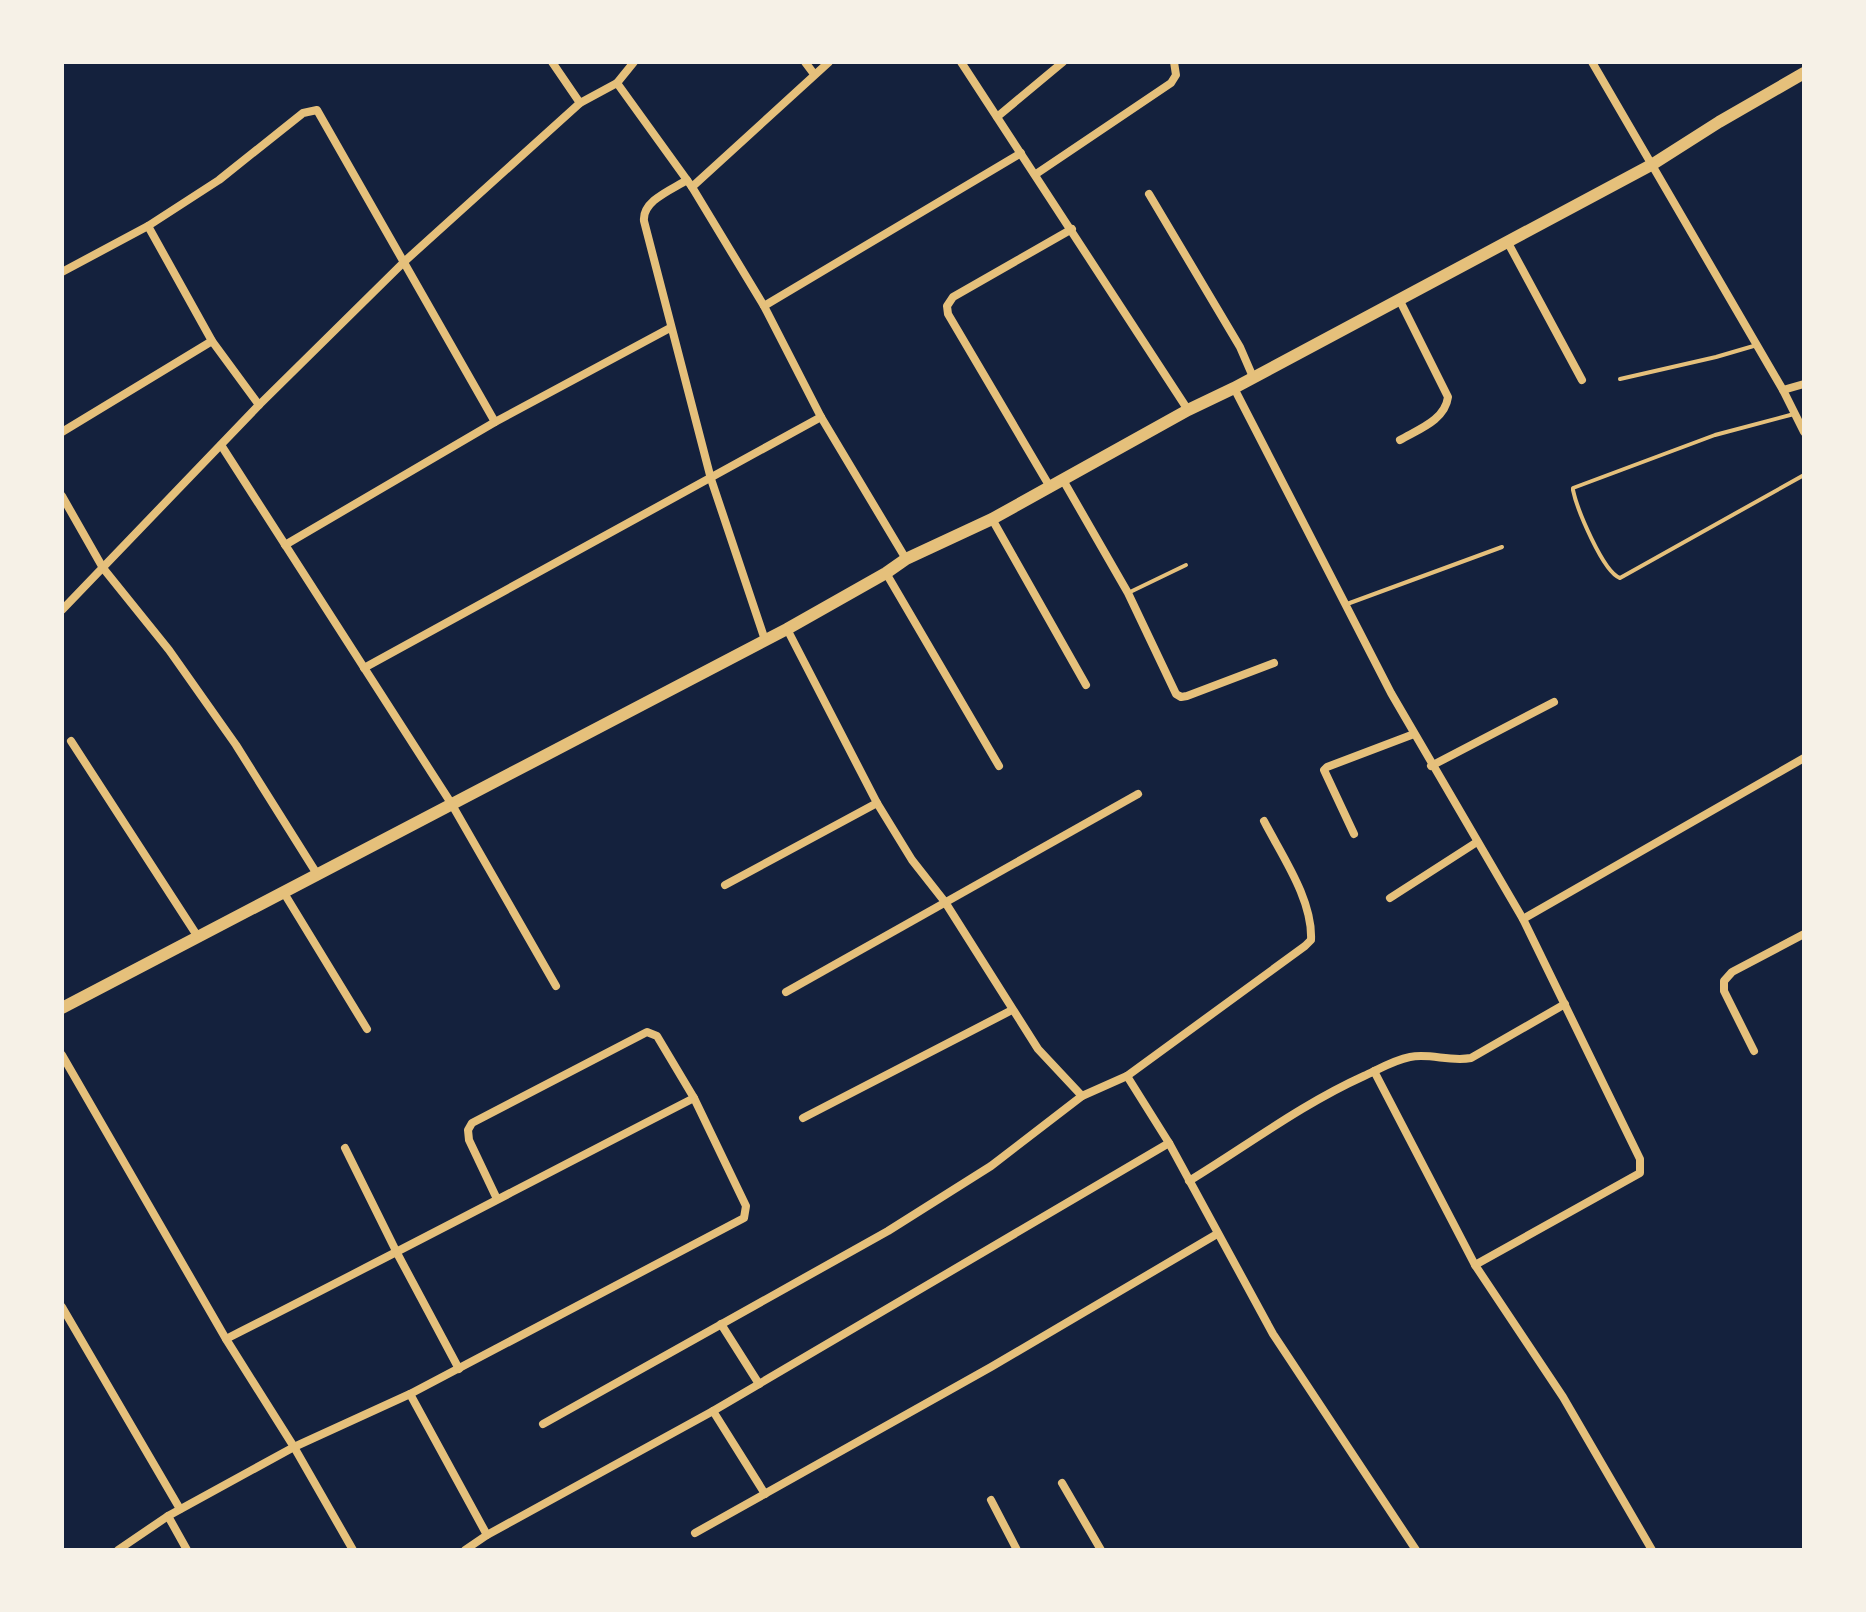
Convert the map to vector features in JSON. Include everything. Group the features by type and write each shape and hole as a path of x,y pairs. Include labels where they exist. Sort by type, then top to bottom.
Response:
{"main road":[{"path":"62,1008 787,629 906,559 992,519 1188,410 1653,164 1804,73"}],"street":[{"path":"552,62 580,103"},
{"path":"62,610 259,405 405,261 580,103 617,83 634,62"},
{"path":"805,62 814,74"},
{"path":"765,640 711,479 643,213 648,205 690,184 829,62"},
{"path":"961,62 1188,410"},
{"path":"997,117 1063,62"},
{"path":"1036,174 1171,83 1176,75 1174,62"},
{"path":"1592,62 1783,390 1804,432"},
{"path":"617,83 690,184 764,306 821,417 906,559"},
{"path":"62,272 148,226 219,180 303,113 317,110 495,422"},
{"path":"764,306 1021,153"},
{"path":"1149,194 1233,335 1253,377"},
{"path":"148,226 212,341 259,405"},
{"path":"1050,487 948,314 947,306 953,297 1072,229"},
{"path":"1507,241 1582,380"},
{"path":"1399,299 1448,397 1447,408 1438,418 1400,440"},
{"path":"285,545 495,422 670,328"},
{"path":"62,432 212,341"},
{"path":"1783,390 1804,384"},
{"path":"1234,388 1431,766 1523,919 1640,1159 1640,1173 1475,1265"},
{"path":"364,668 821,417"},
{"path":"221,445 451,803 556,986"},
{"path":"1063,480 1128,593 1176,694 1181,697 1274,663"},
{"path":"62,496 103,568 169,650 236,745 317,874"},
{"path":"992,519 1086,685"},
{"path":"886,573 999,766"},
{"path":"787,629 877,803 912,860 945,902 1038,1049 1082,1096"},
{"path":"1431,766 1554,702"},
{"path":"1354,834 1324,770 1414,734"},
{"path":"71,741 198,937"},
{"path":"1523,919 1804,758"},
{"path":"786,992 1138,794"},
{"path":"725,885 877,803"},
{"path":"543,1424 888,1231 991,1166 1082,1096 1127,1076 1311,940 1310,922 1298,887 1264,821"},
{"path":"1390,898 1477,842"},
{"path":"284,893 367,1029"},
{"path":"1754,1051 1724,991 1724,981 1732,972 1804,934"},
{"path":"1189,1181 1284,1118 1374,1071 1401,1059 1417,1056 1453,1060 1471,1058 1565,1004"},
{"path":"803,1118 1012,1010"},
{"path":"118,1550 168,1516 294,1447 410,1394 744,1218 746,1206 694,1098 657,1036 647,1032 472,1123 468,1130 469,1140 497,1199"},
{"path":"62,1055 226,1339 294,1447 353,1550"},
{"path":"1374,1071 1475,1265 1563,1397 1652,1550"},
{"path":"1127,1076 1169,1143 1273,1334 1416,1550"},
{"path":"226,1339 694,1098"},
{"path":"465,1550 713,1411 1169,1143"},
{"path":"345,1148 459,1369"},
{"path":"695,1533 977,1375 1217,1234"},
{"path":"62,1307 180,1509"},
{"path":"721,1324 759,1384"},
{"path":"410,1394 487,1535"},
{"path":"713,1411 765,1494"},
{"path":"1062,1483 1101,1550"},
{"path":"991,1500 1017,1550"},
{"path":"168,1516 187,1550"}],"lane":[{"path":"1620,379 1757,345"},
{"path":"1794,414 1715,435 1573,490 1598,550 1613,575 1620,578 1804,475"},
{"path":"1345,605 1502,547"},
{"path":"1128,593 1186,565"}]}
